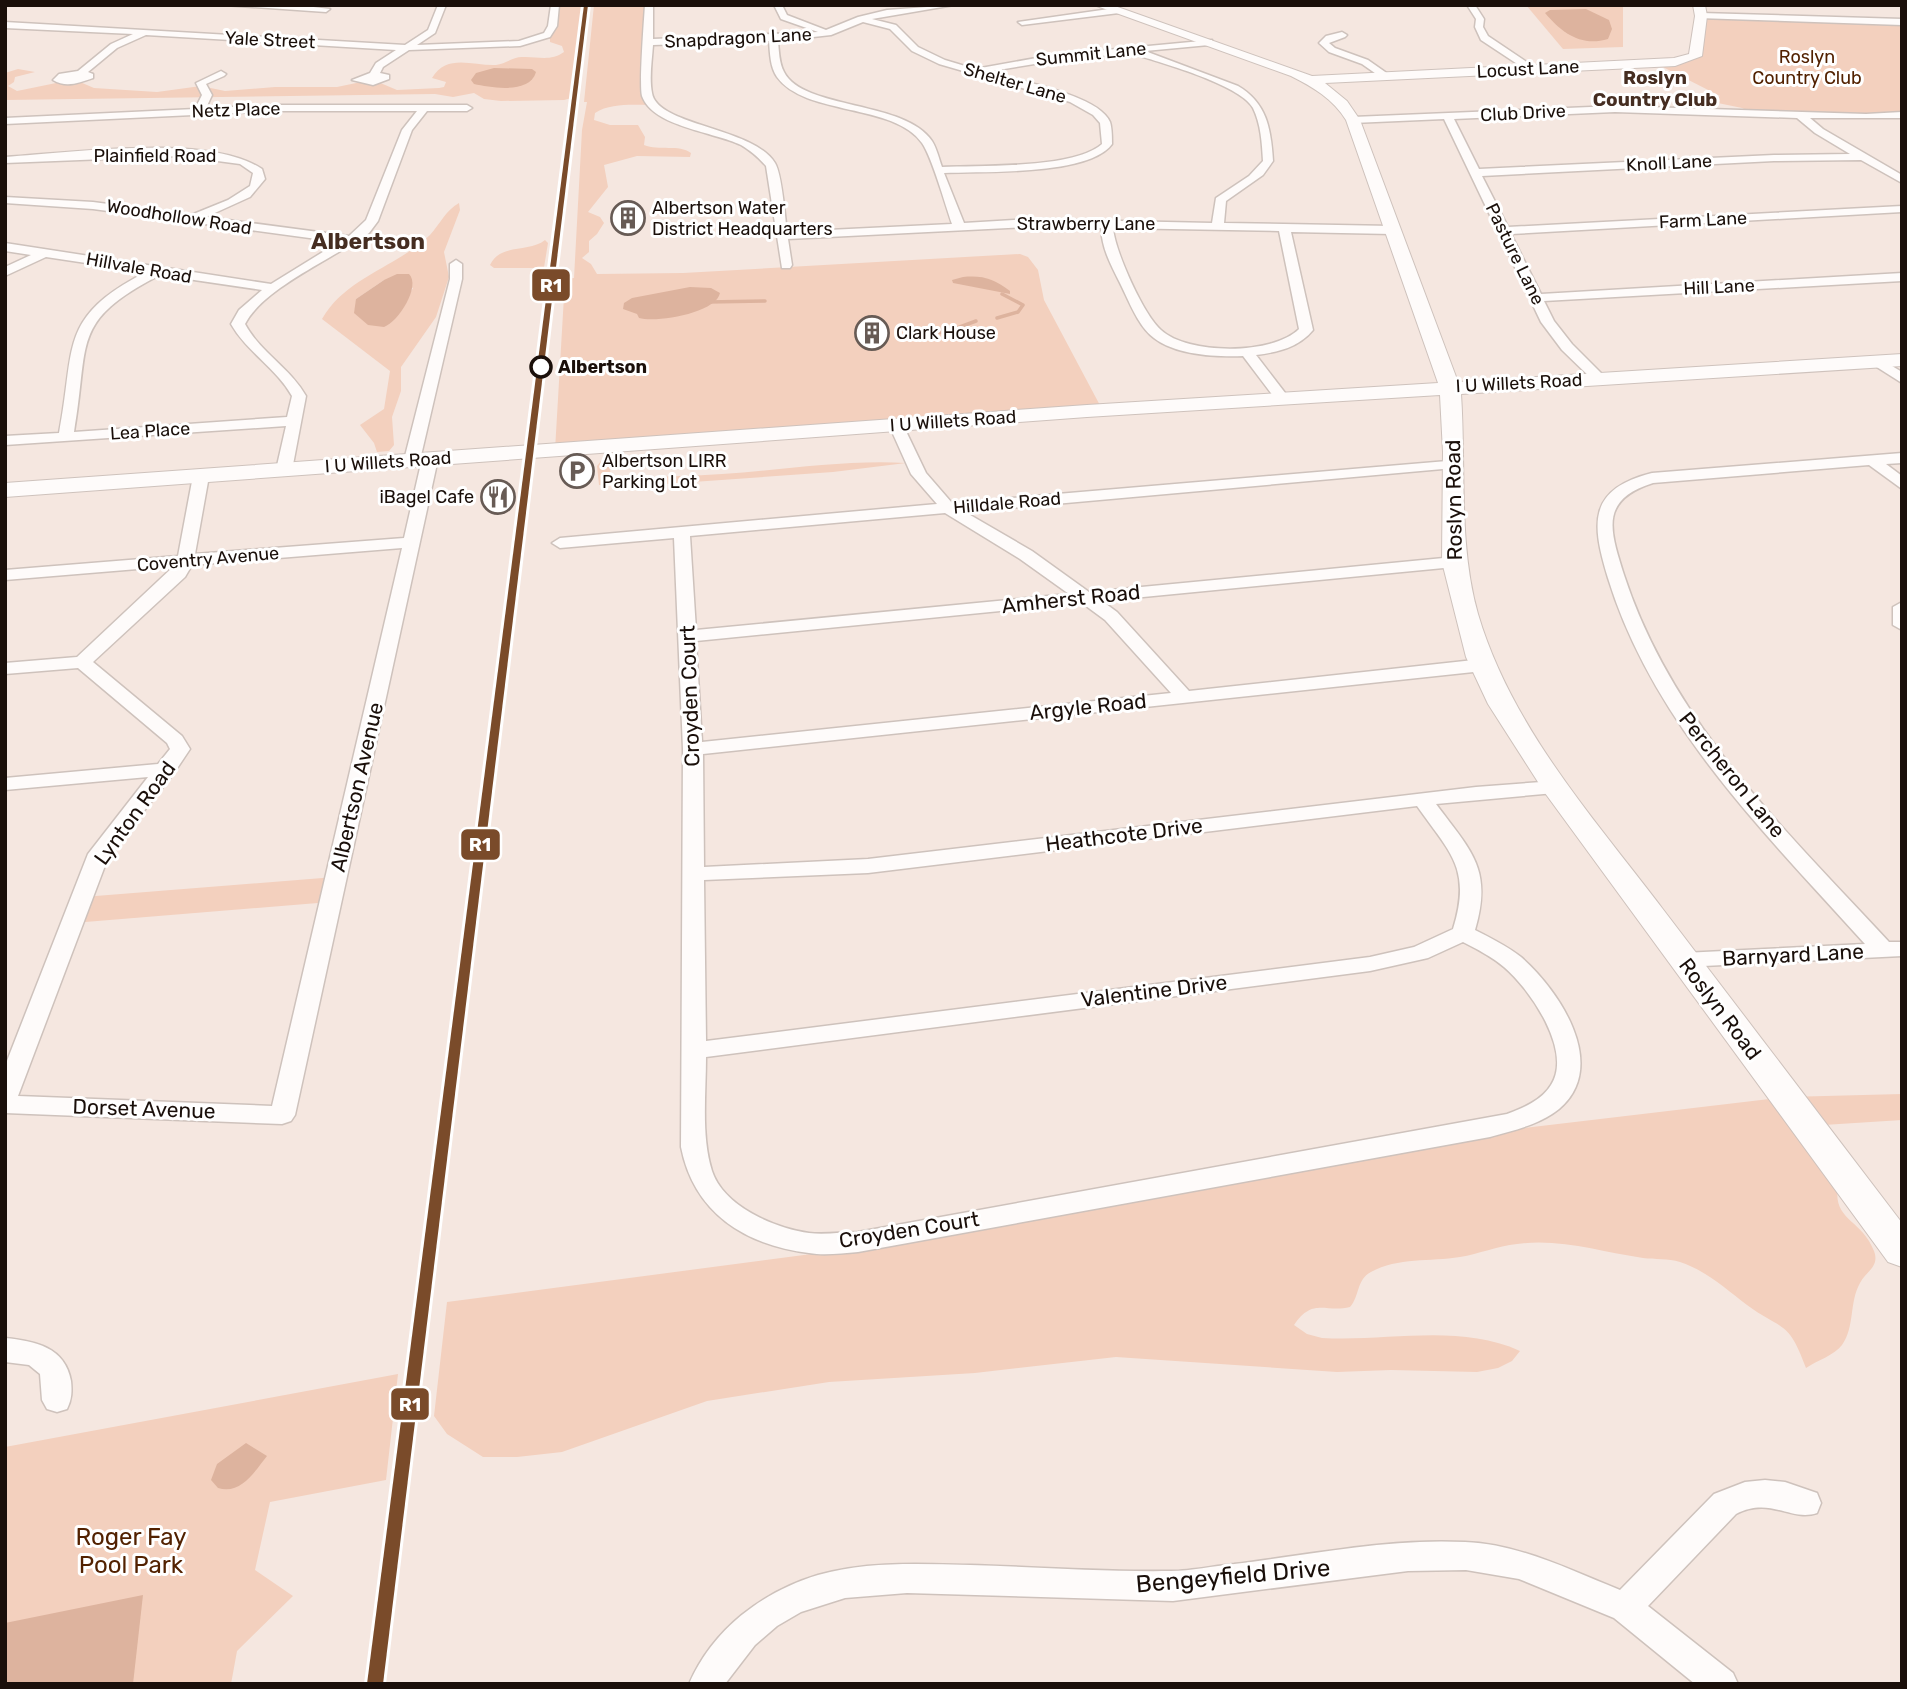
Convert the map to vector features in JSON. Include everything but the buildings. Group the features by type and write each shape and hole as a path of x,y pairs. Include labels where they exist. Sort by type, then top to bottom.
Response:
{"main road":[{"name":"Roslyn Road","path":"1100,5 1269,62 1309,80 1338,99 1353,120 1450,387 1454,463 1454,562 1465,612 1483,665 1501,704 1555,787 1902,1252"},
{"name":"Locust Lane","path":"1309,80 1657,64 1688,59 1695,56 1697,49 1700,10"},
{"path":"1350,78 1355,97 1353,120"},
{"name":"I U Willets Road","path":"5,490 1282,398 1902,360"}],"street":[{"path":"228,5 325,11"},
{"path":"374,75 379,65 432,31 442,5"},
{"name":"Yale Street","path":"5,25 409,47 500,47 534,41 551,32 555,5"},
{"path":"649,5 648,96 657,110 748,144 764,154 771,165 786,265"},
{"path":"778,5 779,11 793,21 831,32"},
{"name":"Snapdragon Lane","path":"649,42 773,38 831,32 861,19 887,13 950,5"},
{"path":"1471,5 1480,19 1479,27 1484,37 1531,69"},
{"path":"1815,5 1833,20"},
{"path":"1700,10 1902,22"},
{"path":"1023,22 1116,11"},
{"name":"Shelter Lane","path":"861,19 893,27 925,55 1062,96 1088,107 1105,123 1107,144 1094,155 1059,164 937,170"},
{"path":"14,35 33,26"},
{"path":"80,74 114,46 145,33"},
{"path":"297,41 311,33"},
{"path":"1342,35 1329,38 1324,43 1332,50 1365,62 1385,76"},
{"path":"773,38 779,71 786,82 809,94 908,125 927,142 959,226"},
{"name":"Summit Lane","path":"974,71 1029,61 1209,42"},
{"path":"1131,50 1234,87 1254,100 1259,111 1268,161 1259,174 1232,189 1220,201 1217,209 1218,226"},
{"path":"199,112 207,95 201,83 221,74"},
{"path":"284,470 299,403 296,389 247,340 238,324 240,315 273,288 352,240 372,221 407,130 425,107"},
{"name":"Netz Place","path":"5,121 199,112 467,108"},
{"name":"Club Drive","path":"1353,120 1615,109 1800,115 1902,115"},
{"path":"1800,115 1819,131 1902,180"},
{"name":"Pasture Lane","path":"1448,117 1536,298 1557,335 1600,379"},
{"name":"Plainfield Road","path":"5,160 186,152 232,158 255,168 259,173 258,181 250,192 194,218"},
{"name":"Knoll Lane","path":"1475,173 1774,158 1863,157"},
{"name":"Woodhollow Road","path":"5,200 90,203 269,231 352,240"},
{"name":"Farm Lane","path":"1503,231 1902,209"},
{"path":"1107,223 1108,242 1113,256 1157,335 1173,343 1197,349 1246,351 1287,344 1303,335 1306,330 1284,228"},
{"name":"Strawberry Lane","path":"781,236 959,226 1107,223 1392,230"},
{"name":"Hillvale Road","path":"5,247 273,288"},
{"path":"5,272 46,252"},
{"name":"Albertson Avenue","path":"282,1115 411,542 421,460 456,279 456,264"},
{"path":"66,437 72,410 79,342 86,325 114,296 156,272"},
{"name":"Hill Lane","path":"1536,298 1902,277"},
{"path":"1246,351 1282,398"},
{"path":"1877,361 1902,379"},
{"name":"Lea Place","path":"5,441 295,421"},
{"path":"896,425 919,474 948,508 1035,561 1086,598 1127,631 1185,697"},
{"name":"Percheron Lane","path":"1892,950 1719,765 1656,672 1631,623 1616,583 1607,543 1605,510 1619,492 1652,478 1902,458"},
{"path":"1872,460 1902,484"},
{"name":"Hilldale Road","path":"560,543 1454,463"},
{"path":"5,668 82,662 167,586 186,560 201,476"},
{"name":"Croyden Court","path":"682,532 693,749 694,1147 702,1178 710,1192 733,1213 769,1232 809,1243 858,1242 1490,1128 1534,1112 1556,1097 1567,1081 1571,1058 1563,1030 1541,994 1513,963 1463,933"},
{"name":"Coventry Avenue","path":"5,575 411,542"},
{"name":"Amherst Road","path":"688,636 1454,562"},
{"path":"1902,607 1902,625"},
{"name":"Lynton Road","path":"5,1098 99,854 180,750 175,740 82,662"},
{"name":"Argyle Road","path":"693,749 1483,665"},
{"path":"5,784 167,769"},
{"name":"Heathcote Drive","path":"692,874 868,866 1422,799 1555,787"},
{"path":"1422,799 1465,863 1472,885 1471,902 1463,933"},
{"name":"Valentine Drive","path":"692,1051 1370,964 1420,953 1463,933"},
{"name":"Barnyard Lane","path":"1684,960 1892,950"},
{"name":"Dorset Avenue","path":"5,1104 282,1115"},
{"path":"5,1350 24,1352 50,1362 58,1378 57,1400"},
{"path":"1625,1606 1725,1504 1739,1496 1770,1492 1806,1503"},
{"name":"Bengeyfield Drive","path":"706,1684 724,1653 764,1615 811,1591 877,1578 1173,1587 1408,1557 1466,1556 1520,1565 1625,1606 1721,1684"}],"green space":[{"path":"555,5 583,5 572,98 564,100 501,101 484,99 474,93 453,97 435,94 5,100 5,73 18,69 35,72 15,77 14,82 8,86 17,91 61,82 80,82 94,88 157,92 201,86 225,91 275,87 337,87 361,82 378,82 397,90 439,88 444,87 446,82 432,78 438,70 453,63 496,65 519,57 549,58 564,52 562,46 550,42 550,39 540,39 547,36"},
{"path":"594,5 649,5 650,105 608,108 595,113 594,120 610,125 638,125 645,137 644,145 681,149 691,153 690,157 637,156 604,165 608,187 588,212 600,217 604,223 589,241 589,252 582,258 591,264 597,274 683,273 1020,254 1028,257 1038,270 1044,300 1103,411 555,450 565,279 574,278 582,130 587,102 584,102"},
{"path":"1526,5 1623,5 1623,47 1563,49"},
{"name":"Roslyn Country Club","path":"1701,16 1902,22 1902,115 1752,113 1713,102 1720,96 1657,64 1688,59"},
{"path":"459,203 460,210 444,252 449,277 436,317 401,367 401,391 392,417 394,445 389,451 377,452 374,443 360,425 384,409 390,371 322,319 332,305 358,282 403,256 430,235","holes":["384,280 413,288 407,298 356,299"]},
{"path":"545,240 548,243 539,298 535,302 532,290 538,268 494,268 490,265 501,254"},
{"path":"601,461 609,465 611,475 637,478 850,463 906,463 833,472 622,487 599,485 597,466"},
{"path":"335,877 330,902 73,923 83,897"},
{"path":"1902,1094 1902,1120 1808,1126 1841,1173 1838,1201 1841,1210 1868,1239 1875,1261 1857,1290 1849,1330 1842,1345 1806,1368 1794,1341 1784,1328 1689,1265 1580,1246 1533,1243 1510,1245 1460,1257 1403,1262 1381,1267 1366,1275 1350,1307 1313,1309 1301,1316 1294,1325 1307,1334 1322,1338 1447,1336 1472,1338 1520,1351 1512,1361 1498,1368 1477,1372 1337,1372 1116,1357 975,1373 829,1382 707,1401 562,1452 517,1457 483,1457 447,1434 434,1416 447,1302 857,1248 1506,1130 1786,1097"},
{"name":"Roger Fay Pool Park","path":"398,1374 386,1480 270,1502 255,1570 293,1596 237,1651 231,1684 5,1684 5,1447"}],"shaded area":[{"path":"1586,9 1609,20 1612,29 1608,39 1581,40 1558,27 1545,13 1550,10"},
{"path":"494,68 532,69 536,72 526,84 518,87 482,86 471,80 476,73"},
{"path":"397,274 409,274 412,279 407,303 396,318 384,327 368,325 354,313 356,299"},
{"path":"963,277 988,279 1010,291 1010,294 953,283 952,280"},
{"path":"690,287 711,288 720,293 708,306 671,318 639,318 637,314 623,309 624,303 632,298"},
{"path":"246,1443 267,1456 240,1485 234,1488 218,1488 211,1480 217,1464"},
{"path":"143,1595 133,1684 5,1684 5,1623"}],"waterway":[{"path":"997,318 1018,312 1023,305 1002,294"},
{"path":"708,302 765,301"},
{"path":"926,328 949,331 976,321"},
{"path":"940,332 947,332"}],"transit line":[{"name":"R1","path":"375,1684 586,5"}],"place":[{"name":"Albertson Water District Headquarters","path":"628,218"},
{"name":"Clark House","path":"872,333"},
{"name":"Albertson","path":"541,367"},
{"name":"Albertson LIRR Parking Lot","path":"577,471"},
{"name":"iBagel Cafe","path":"498,497"}],"district":[{"name":"Roslyn Country Club","path":"1655,88"},
{"name":"Albertson","path":"368,241"}]}
